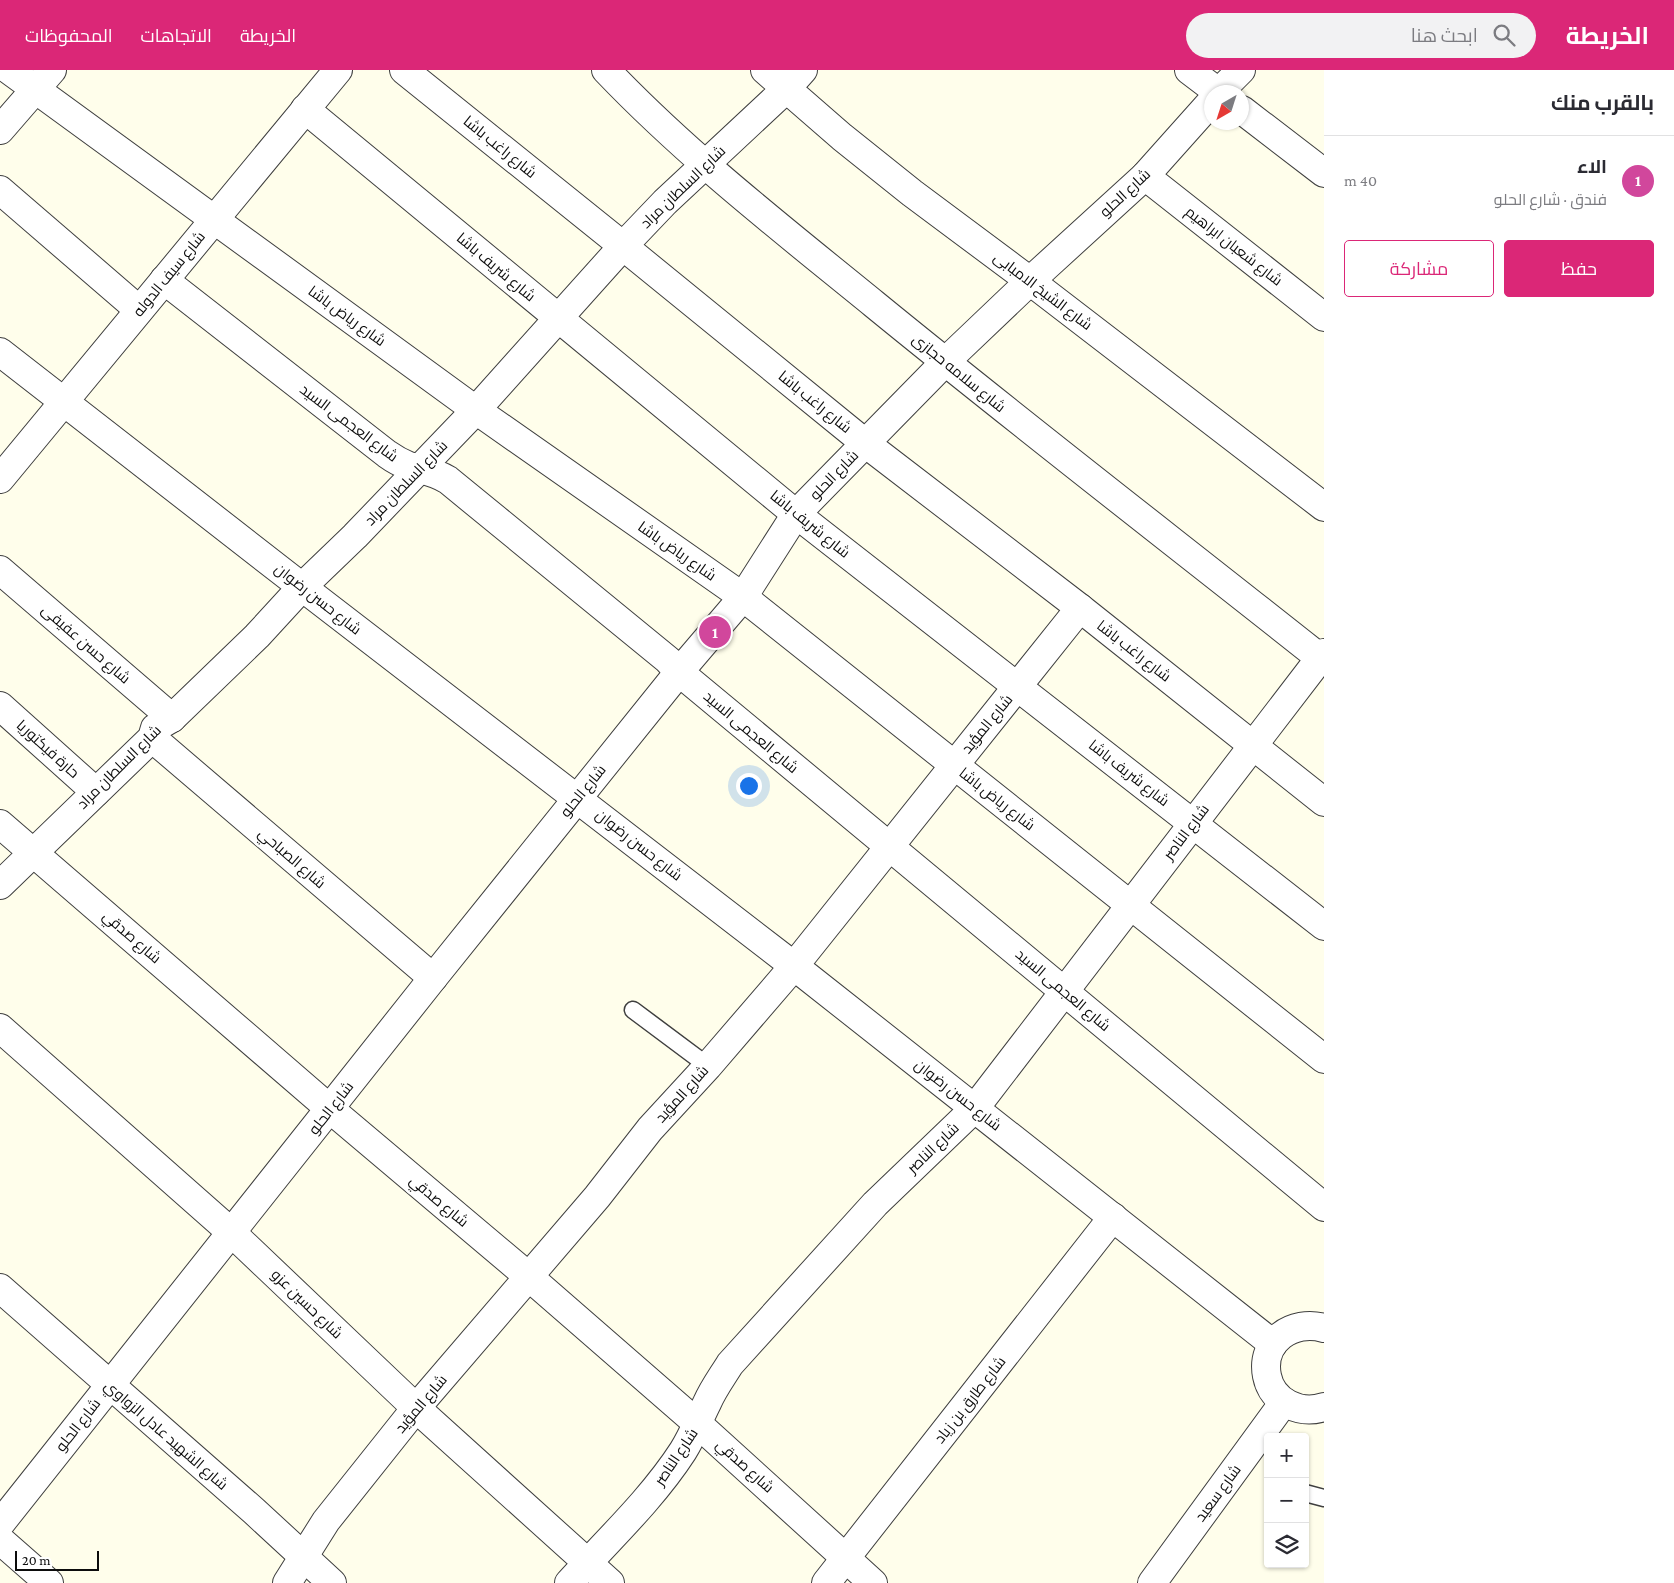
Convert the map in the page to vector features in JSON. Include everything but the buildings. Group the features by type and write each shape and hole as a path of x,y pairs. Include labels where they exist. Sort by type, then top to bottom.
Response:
{"street":[{"name":"شارع رياض باشا","path":"9,70 43,80 213,220 476,410 743,597 1324,1059"},
{"name":"شارع سيف الدوله","path":"0,479 338,70"},
{"name":"شارع راغب باشا","path":"404,70 865,443 1080,608 1324,802"},
{"name":"شارع سلامه حجازى","path":"606,70 705,164 945,362 1323,658"},
{"name":"شارع الشيخ الامبابى","path":"765,70 794,80 912,193 1030,281 1324,507"},
{"path":"1189,70 1209,85"},
{"path":"1226,85 1241,70"},
{"path":"0,130 43,80"},
{"name":"شارع السلطان مراد","path":"0,885 152,738 155,728 172,718 257,636 302,587 355,536 476,410 623,246 705,164 794,80"},
{"name":"شارع شريف باشا","path":"305,109 796,514 1324,926"},
{"name":"شارع الحلو","path":"0,1524 577,798 679,672 743,597 796,514 945,362 1145,176 1204,110"},
{"path":"1249,115 1324,173"},
{"name":"شارع شعبان ابراهيم","path":"1145,176 1324,317"},
{"path":"0,190 139,310"},
{"name":"شارع العجمى السيد","path":"164,280 387,454 408,466 439,474 448,480 668,660 679,672 1324,1207"},
{"name":"شارع حسن رضوان","path":"0,352 794,966 1273,1344"},
{"name":"شارع حسن عفيفى","path":"0,570 172,718"},
{"name":"شارع المؤيد","path":"288,1583 315,1538 339,1504 416,1408 597,1197 650,1129 708,1066 794,966 1080,608"},
{"name":"شارع الناصر","path":"569,1583 666,1475 684,1450 714,1390 730,1364 875,1204 975,1108 1193,823 1323,658"},
{"name":"حارة فيكتوريا","path":"0,706 96,792"},
{"name":"شارع الصباحي","path":"152,738 433,978"},
{"name":"شارع صدقي","path":"0,824 330,1109 528,1276 698,1424 873,1583"},
{"name":"شارع حسين عزو","path":"0,1028 232,1233 416,1408 610,1583"},
{"name":"شارع طارق بن زياد","path":"826,1583 1114,1218"},
{"name":"شارع الشهيد عادل الزواوي","path":"0,1288 332,1583"},
{"path":"1324,1328 1302,1326 1291,1329 1281,1335 1273,1344 1267,1359 1267,1375 1272,1390 1284,1402 1298,1409 1314,1410 1324,1407"},
{"name":"شارع سعيد","path":"1152,1583 1284,1402"},
{"path":"0,1540 49,1583"}],"lane":[{"path":"633,1010 708,1066"},
{"path":"1309,1494 1324,1498"}],"place":[{"name":"الاء","path":"715,632"}]}
